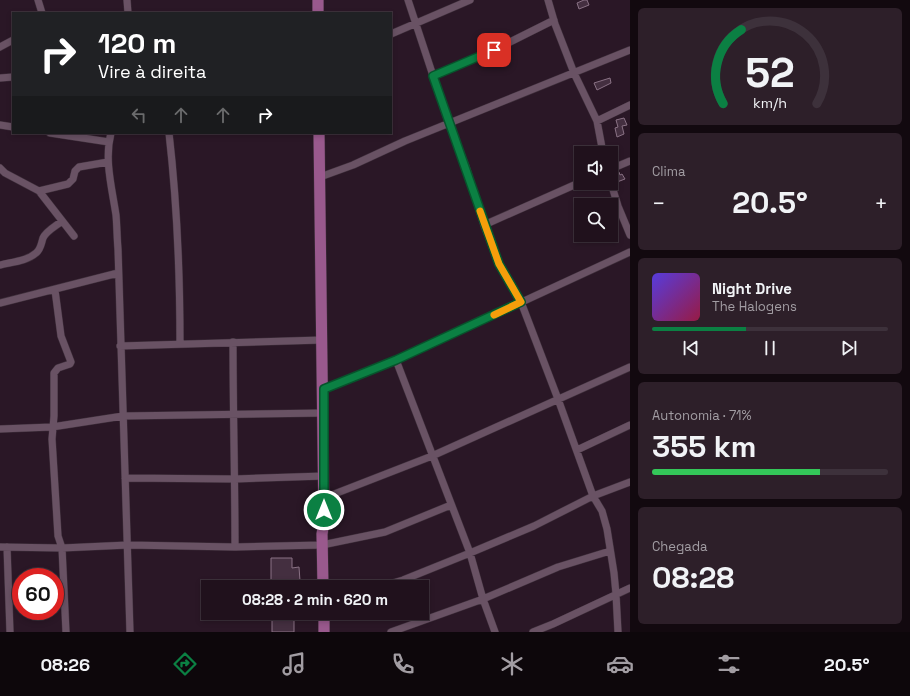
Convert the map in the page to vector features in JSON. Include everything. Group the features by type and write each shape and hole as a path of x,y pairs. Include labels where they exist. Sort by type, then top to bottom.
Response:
{"main road":[{"path":"318,0 318,12"},
{"path":"319,134 324,389 324,522 328,534 324,580"},
{"path":"326,545 328,580"},
{"path":"324,620 324,632"},
{"path":"329,620 330,632"}],"street":[{"path":"38,0 42,12"},
{"path":"127,0 128,12"},
{"path":"408,0 449,124 466,167 484,225 499,264 521,302 593,496 602,511 607,529 616,594 618,632"},
{"path":"392,34 470,0"},
{"path":"548,0 574,73 597,121 602,146"},
{"path":"433,76 494,50 554,20"},
{"path":"0,47 12,41"},
{"path":"320,177 353,165 406,141 630,50"},
{"path":"0,78 12,77"},
{"path":"597,121 630,105"},
{"path":"0,125 12,127"},
{"path":"57,134 109,142"},
{"path":"111,134 108,162 116,217 130,632"},
{"path":"170,134 175,182 180,265 180,344"},
{"path":"618,166 630,161"},
{"path":"39,191 68,184 73,179 75,170 79,168 108,162"},
{"path":"0,168 5,173 39,191 74,236"},
{"path":"484,225 574,185"},
{"path":"613,190 630,235"},
{"path":"0,265 22,260 35,254 40,249 43,238 46,234 62,221"},
{"path":"324,389 396,360 630,252"},
{"path":"0,303 118,273"},
{"path":"55,290 61,336 71,362 70,364 58,368 54,373 54,416 52,427 58,536 62,548 66,632"},
{"path":"120,346 322,340"},
{"path":"233,342 235,547"},
{"path":"396,360 470,554 483,599 495,632"},
{"path":"324,498 432,456 630,367"},
{"path":"0,429 52,427 123,416 324,413"},
{"path":"577,450 630,425"},
{"path":"125,478 235,479 324,476"},
{"path":"403,580 470,554 534,526 593,496 630,482"},
{"path":"10,632 3,547 62,548 128,545 235,547 326,545 385,532 451,505"},
{"path":"391,632 483,599 558,567 610,551"},
{"path":"534,632 630,588"}],"building":[{"path":"587,0 589,5 579,9 577,3"},
{"path":"610,78 611,83 597,90 594,83"},
{"path":"624,118 627,125 622,126 624,134 617,137 615,128 618,127 616,120"},
{"path":"618,172 620,175 622,174 625,179 618,182"},
{"path":"271,558 292,558 292,568 299,567 300,580 271,580"},
{"path":"272,620 294,620 294,632 272,632"}],"slow traffic":[{"path":"480,211 499,264 521,302 494,315"}],"route":[{"path":"324,510 324,389 396,360 521,302 499,264 484,225 466,167 449,124 433,76 494,50"}]}
